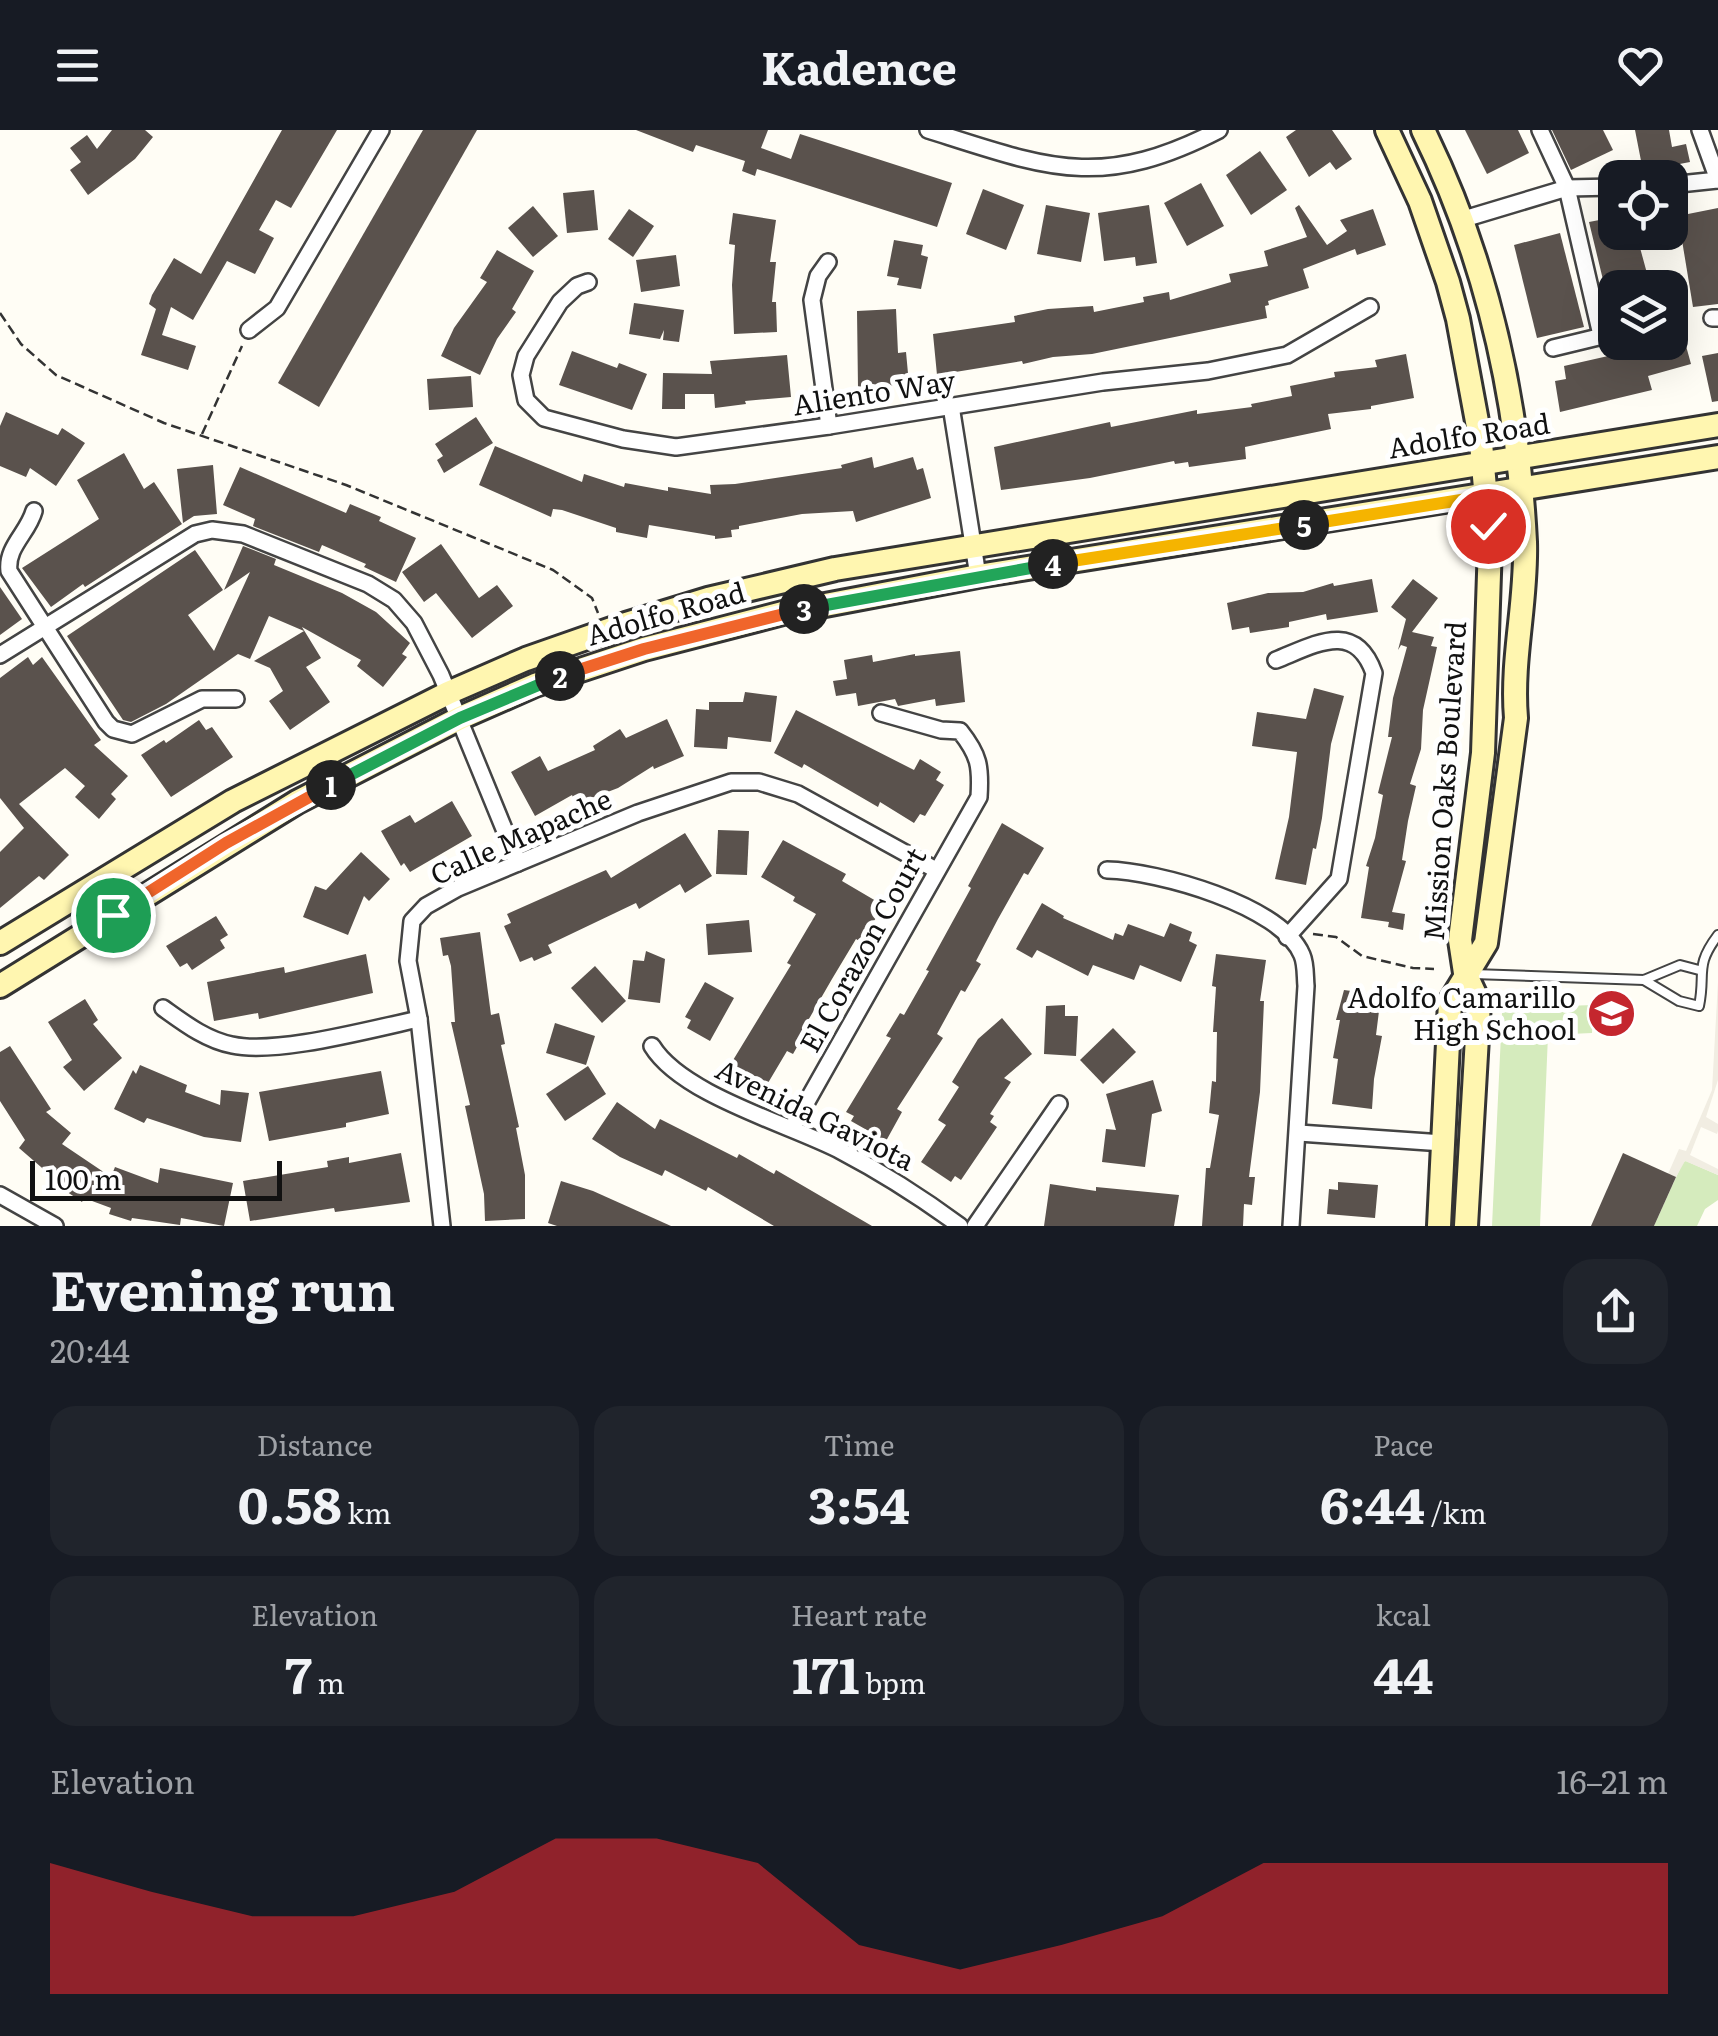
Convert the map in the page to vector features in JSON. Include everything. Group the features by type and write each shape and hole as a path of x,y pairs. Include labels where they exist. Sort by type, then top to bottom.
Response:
{"main road":[{"name":"Mission Oaks Boulevard","path":"1386,130 1420,202 1453,300 1483,465 1490,544 1483,753 1460,940 1465,973 1479,1003 1466,1226"},
{"name":"Mission Oaks Boulevard","path":"1423,130 1464,220 1498,340 1518,459 1525,544 1513,690 1516,718 1486,943 1450,1002 1440,1226"},
{"name":"Adolfo Road","path":"0,944 233,800 448,693 526,659 708,599 835,569 1718,425"},
{"name":"Adolfo Road","path":"0,986 282,810 460,718 535,685 644,649 783,613 978,576 1718,457"},
{"path":"1444,1112 1452,1124 1456,1146 1453,1226"}],"street":[{"path":"250,330 277,308 381,130"},
{"path":"928,130 1026,161 1081,168 1131,165 1155,159 1219,130"},
{"path":"1540,130 1567,188 1598,298"},
{"path":"1688,183 1718,180 1700,130"},
{"path":"1464,220 1567,188 1598,187"},
{"path":"828,262 818,276 812,300 829,426"},
{"name":"Aliento Way","path":"588,282 577,286 560,302 526,356 522,388 526,400 544,418 622,439 676,447 1103,382 1208,371 1288,355 1370,308"},
{"path":"1553,348 1598,337"},
{"path":"951,406 978,576"},
{"path":"34,511 8,562 10,571 106,722 122,733 144,730 202,699 236,699"},
{"path":"0,655 195,534 226,530 243,534 368,584 394,600 414,623 460,718 518,863"},
{"path":"1276,660 1333,638 1351,643 1368,656 1374,673 1339,878 1288,937"},
{"name":"El Corazon Court","path":"792,1128 978,797 976,752 960,731 881,713"},
{"name":"Calle Mapache","path":"442,1226 408,961 412,921 426,906 518,863 699,790 731,782 759,782 798,794 936,870"},
{"path":"1108,870 1137,871 1210,892 1244,907 1288,937 1301,952 1306,986 1291,1226"},
{"path":"162,1008 206,1036 245,1047 312,1041 418,1019"},
{"name":"Avenida Gaviota","path":"652,1046 660,1060 692,1082 841,1151 918,1194 960,1226"},
{"path":"975,1226 1059,1104"},
{"path":"1299,1133 1443,1143"},
{"path":"0,1195 55,1226"}],"lane":[{"path":"1644,980 1680,1002 1699,1006 1702,957 1718,936"},
{"path":"1465,973 1502,978 1644,980 1680,965 1700,970"}],"path":[{"path":"0,312 21,344 56,375 164,423 346,485 553,570 592,598 599,616"},
{"path":"201,435 250,330"},
{"path":"1300,922 1314,934 1336,937 1362,956 1434,969"}],"green space":[{"path":"1593,1005 1592,1033 1548,1035 1540,1226 1492,1226 1502,1013 1509,1008"},
{"path":"1683,1162 1718,1175 1718,1200 1705,1209 1697,1226 1654,1226"}],"shaded area":[{"path":"1718,982 1718,1080 1706,1117 1718,1124 1718,1131 1717,1134 1701,1127 1690,1155 1718,1169 1718,1175 1685,1161 1676,1177 1668,1174 1679,1149 1686,1151 1712,1090"}],"building":[{"path":"112,130 145,130 153,137 135,159 88,195 70,170 81,162 70,148 87,135 97,149"},
{"path":"282,130 337,130 291,208 276,200 259,230 274,238 255,274 227,261 193,320 171,307 162,335 196,346 188,370 141,355 156,309 149,304 152,295 174,258 201,274"},
{"path":"423,130 477,130 319,407 278,383"},
{"path":"636,130 768,130 761,148 791,159 800,134 952,183 937,227 757,169 755,176 742,171 745,161 696,145 693,152"},
{"path":"1296,130 1332,130 1352,159 1336,170 1330,162 1309,177 1286,137"},
{"path":"1465,130 1518,130 1529,153 1487,174"},
{"path":"1552,130 1603,130 1613,150 1571,170"},
{"path":"1635,130 1669,130 1672,147 1686,144 1690,162 1688,160 1641,160"},
{"path":"1260,151 1287,190 1251,215 1226,175"},
{"path":"1201,183 1224,226 1187,246 1164,203"},
{"path":"983,189 1024,205 1006,250 966,234"},
{"path":"594,190 598,230 567,233 563,193"},
{"path":"1046,205 1090,213 1081,262 1037,254"},
{"path":"1149,205 1157,263 1136,266 1135,257 1104,261 1098,213"},
{"path":"1299,205 1327,245 1347,231 1340,220 1373,209 1386,245 1357,255 1355,249 1303,269 1309,288 1268,301 1267,318 1092,354 937,375 933,334 1015,322 1014,316 1048,309 1093,306 1094,312 1144,302 1143,297 1169,292 1170,300 1231,282 1229,274 1268,266 1264,251 1307,237 1295,208"},
{"path":"533,206 558,236 533,257 508,228"},
{"path":"1718,208 1718,304 1693,307 1684,250 1688,250 1688,214"},
{"path":"629,209 654,226 633,257 608,239"},
{"path":"733,213 776,220 770,262 776,262 772,302 776,302 777,332 734,334 735,245 729,244"},
{"path":"1598,220 1598,250 1641,250 1646,270 1601,270 1589,222"},
{"path":"1560,233 1584,327 1537,338 1514,245"},
{"path":"894,240 923,245 921,255 928,257 921,289 897,285 899,278 887,276"},
{"path":"497,250 534,271 480,375 441,356 454,328 487,282 480,278"},
{"path":"676,255 680,286 641,292 636,260"},
{"path":"634,303 684,310 679,342 663,340 664,330 660,339 629,334"},
{"path":"896,309 898,353 906,352 909,384 858,388 857,311"},
{"path":"572,351 617,368 619,363 647,374 632,410 559,385"},
{"path":"1688,353 1691,364 1648,376 1652,390 1560,412 1555,381 1566,379 1564,366 1598,358 1688,360"},
{"path":"1718,353 1718,401 1712,402 1702,356"},
{"path":"1406,354 1414,398 1328,414 1331,429 1245,447 1246,459 1189,467 1188,462 1174,461 1001,490 994,447 1110,422 1111,427 1197,410 1197,414 1252,407 1251,404 1292,396 1290,386 1335,377 1334,372 1377,367 1375,360"},
{"path":"787,355 791,397 715,408 714,394 685,394 685,409 662,409 663,373 712,374 710,361"},
{"path":"471,376 473,407 429,410 427,379"},
{"path":"6,412 58,435 62,428 85,443 56,486 30,468 26,477 0,466 0,426"},
{"path":"476,417 493,443 444,473 437,460 443,456 435,444"},
{"path":"495,446 582,482 584,474 624,487 625,483 711,494 710,485 842,468 841,465 872,457 874,468 913,457 917,470 923,468 931,498 856,522 853,511 802,514 739,526 731,530 732,537 715,539 649,525 647,538 616,532 616,528 562,510 553,509 551,517 479,485"},
{"path":"124,453 144,489 154,482 182,524 51,607 22,568 99,519 77,480"},
{"path":"213,465 217,514 194,516 183,523 177,469"},
{"path":"240,467 346,513 350,504 416,538 396,582 322,545 319,552 253,526 255,519 223,505"},
{"path":"441,544 479,598 497,585 513,606 472,638 436,593 424,602 402,572"},
{"path":"243,546 276,559 274,565 342,593 376,612 410,643 402,654 407,657 383,687 357,666 361,660 302,627 321,658 306,667 330,702 290,730 269,701 283,691 270,668 254,661 304,631 269,616 250,659 238,654 166,704 131,722 123,720 67,636 195,550 223,590 188,615 214,651 250,572 224,590"},
{"path":"1372,579 1378,612 1327,620 1326,614 1289,622 1289,627 1250,633 1249,627 1232,630 1227,603 1268,593 1303,592 1333,583 1334,586"},
{"path":"1413,579 1438,598 1412,632 1434,637 1431,646 1437,647 1423,710 1421,749 1410,784 1416,786 1402,860 1406,861 1392,912 1405,914 1403,930 1388,927 1389,922 1361,918 1369,867 1366,866 1383,795 1378,793 1392,737 1388,737 1393,698 1407,647 1401,645 1398,650 1406,619 1391,607"},
{"path":"0,587 22,619 0,635"},
{"path":"960,651 965,702 936,706 935,699 898,706 895,699 858,706 856,693 836,696 833,681 847,679 844,660 872,655 873,662"},
{"path":"28,657 33,665 42,657 101,740 94,745 128,776 111,794 116,799 99,819 75,797 85,786 65,768 19,804 69,855 44,880 39,876 0,908 0,852 24,828 0,798 0,678"},
{"path":"1314,688 1344,696 1331,744 1322,818 1306,885 1275,879 1289,817 1297,752 1252,746 1257,712 1306,719"},
{"path":"745,692 777,696 771,742 728,737 727,749 694,747 696,709 709,710 709,702 743,702"},
{"path":"796,710 914,770 920,759 941,772 936,780 944,785 925,816 920,814 914,823 804,764 802,768 774,753"},
{"path":"667,719 684,756 654,769 653,766 618,788 576,804 572,795 535,816 511,772 540,756 548,771 595,750 593,746 620,729 626,738"},
{"path":"199,720 206,730 212,727 233,757 171,797 141,755"},
{"path":"452,801 472,836 410,872 404,863 401,866 381,831 410,815 415,823"},
{"path":"1002,823 1044,848 1028,875 1024,873 998,919 976,961 981,964 965,992 961,990 937,1034 943,1038 897,1109 902,1112 886,1141 851,1121 854,1116 846,1112 891,1038 886,1036 900,1013 904,1015 929,971 926,970"},
{"path":"718,830 749,831 747,875 716,874"},
{"path":"685,833 712,876 685,893 680,884 639,909 636,903 548,945 552,953 520,962 504,926 511,923 507,914 606,870 611,878"},
{"path":"783,840 846,874 842,881 876,901 871,908 879,913 861,942 856,939 802,1031 805,1033 793,1054 787,1051 765,1088 759,1084 754,1092 724,1075 791,965 787,963 816,914 761,877"},
{"path":"361,852 390,879 369,901 364,896 348,935 303,917 315,886 326,890"},
{"path":"1042,903 1063,918 1113,940 1115,933 1123,936 1128,924 1164,937 1170,923 1192,932 1189,941 1197,945 1181,982 1140,965 1134,980 1093,965 1088,976 1037,950 1032,958 1016,949"},
{"path":"216,916 228,935 220,940 225,948 192,970 187,963 180,967 166,946"},
{"path":"749,920 752,952 708,955 706,924"},
{"path":"480,932 491,1015 499,1013 505,1044 501,1045 519,1127 516,1128 525,1175 525,1219 485,1221 484,1194 465,1106 470,1105 451,1022 455,1022 451,966 448,955 443,956 440,938"},
{"path":"646,951 665,959 660,1003 628,999 633,960 644,961"},
{"path":"366,954 373,993 259,1019 258,1013 214,1021 207,982 284,967 285,973"},
{"path":"1216,954 1266,960 1260,1001 1264,1001 1260,1092 1249,1177 1255,1177 1252,1205 1244,1204 1243,1226 1202,1226 1206,1168 1210,1168 1219,1115 1209,1113 1212,1081 1216,1082 1216,987 1212,986"},
{"path":"595,966 626,1001 602,1023 571,988"},
{"path":"705,982 734,998 710,1041 687,1028 691,1020 685,1017"},
{"path":"1344,990 1381,995 1376,1035 1382,1036 1372,1109 1332,1104 1338,1059 1333,1058 1340,1020 1336,1020"},
{"path":"85,999 98,1020 93,1024 122,1058 84,1091 63,1067 72,1060 48,1022"},
{"path":"1065,1005 1065,1016 1078,1016 1076,1056 1044,1054 1046,1006"},
{"path":"1002,1018 1032,1054 1004,1078 1011,1082 990,1114 994,1116 990,1122 997,1127 961,1180 955,1176 951,1182 921,1162 946,1125 938,1120 959,1087 952,1082 978,1039"},
{"path":"555,1023 595,1036 586,1065 546,1053"},
{"path":"1113,1028 1136,1052 1103,1084 1080,1060"},
{"path":"10,1046 51,1109 46,1112 71,1133 62,1144 111,1177 115,1167 158,1183 160,1168 233,1183 224,1226 181,1218 180,1225 132,1218 131,1221 109,1214 111,1208 84,1198 82,1202 54,1183 56,1180 19,1148 25,1140 0,1101 0,1052"},
{"path":"140,1065 187,1085 185,1092 220,1105 221,1090 249,1093 241,1142 204,1137 147,1118 144,1123 114,1109 133,1070 136,1074"},
{"path":"588,1066 606,1094 565,1121 546,1094"},
{"path":"381,1071 389,1114 346,1123 346,1127 269,1141 259,1092"},
{"path":"1153,1080 1162,1111 1152,1114 1145,1167 1102,1162 1106,1129 1116,1130 1106,1094"},
{"path":"617,1102 655,1129 660,1119 737,1158 739,1154 774,1174 776,1170 872,1226 774,1226 708,1187 706,1191 665,1170 662,1176 620,1157 592,1139"},
{"path":"401,1153 410,1202 335,1212 334,1208 250,1221 243,1181 328,1167 327,1161 349,1157 349,1163"},
{"path":"1623,1153 1676,1177 1654,1226 1591,1226"},
{"path":"561,1181 593,1191 671,1226 548,1223"},
{"path":"1338,1182 1378,1185 1375,1218 1327,1214 1329,1189 1338,1190"},
{"path":"1050,1184 1096,1191 1096,1187 1179,1195 1174,1226 1044,1226"}],"place":[{"name":"Adolfo Camarillo High School","path":"1611,1014"}],"route":[{"path":"113,915 297,802 460,718 535,685 644,649 783,613 978,576 1486,496 1488,526"}]}
